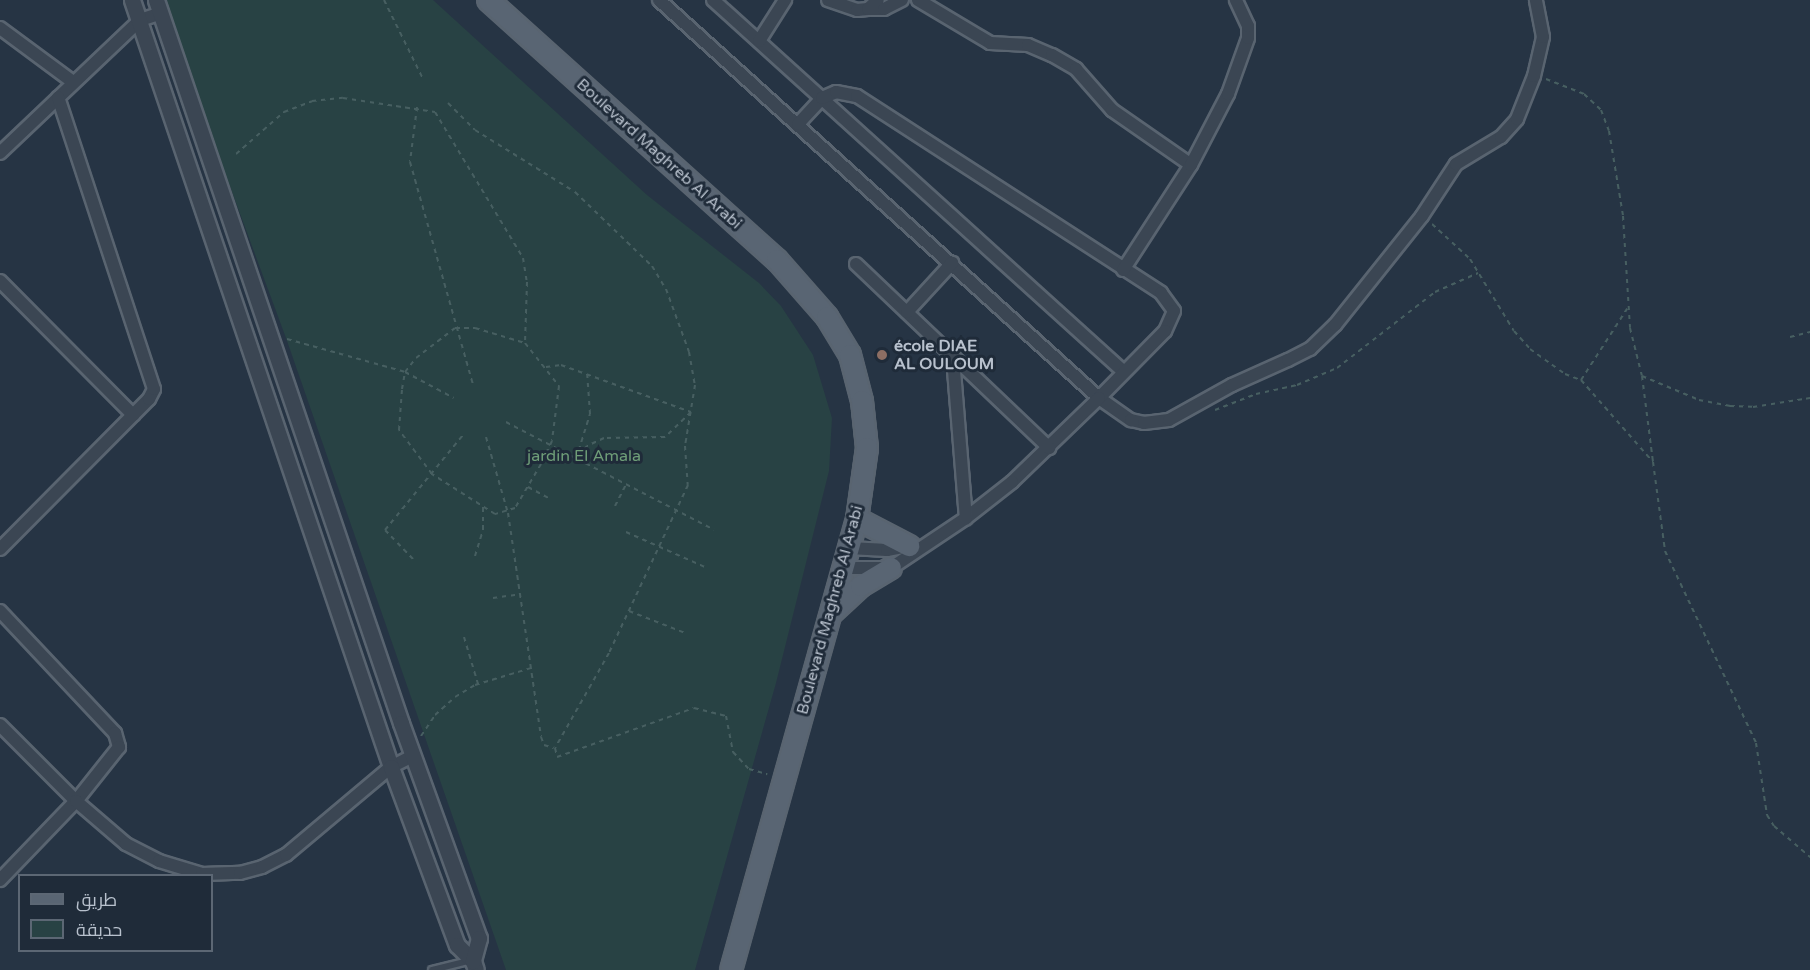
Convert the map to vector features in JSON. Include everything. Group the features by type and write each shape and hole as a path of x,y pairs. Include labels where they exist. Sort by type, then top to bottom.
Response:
{"main road":[{"name":"Boulevard Maghreb Al Arabi","path":"488,0 761,245 828,317 850,355 862,401 867,448 857,519 731,970"},
{"path":"857,519 909,546"},
{"path":"831,614 861,586 891,568"}],"street":[{"path":"132,0 391,767 457,945 475,965"},
{"path":"659,0 1099,398 1131,420 1169,420 1232,385 1310,349 1335,325 1422,216 1456,164 1508,131 1534,76 1543,36 1536,0"},
{"path":"713,0 1124,372"},
{"path":"759,41 785,0"},
{"path":"828,0 857,10 884,9 902,0"},
{"path":"868,9 878,0"},
{"path":"918,0 990,44 1028,45 1076,69 1112,110 1191,165"},
{"path":"1123,270 1191,165 1228,94 1244,53 1248,26 1236,0"},
{"path":"0,153 140,20 159,7 413,756 479,938 475,965"},
{"path":"0,28 73,82"},
{"path":"798,124 822,98 846,92 856,96 1161,293 1174,311 1165,331 1099,398 1048,448 966,518 891,568 844,568"},
{"path":"0,549 134,415 149,399 154,389 58,98"},
{"path":"907,312 952,263"},
{"path":"856,264 1048,448"},
{"path":"0,281 134,415"},
{"path":"953,358 966,518"},
{"path":"849,548 886,550 938,538"},
{"path":"332,595 356,588"},
{"path":"0,611 119,738 115,756 76,801 0,880"},
{"path":"0,725 76,801 126,844 159,861 202,874 240,873 262,867 305,841 391,767 413,756"}],"lane":[{"path":"432,970 475,965"}],"path":[{"path":"384,0 423,79"},
{"path":"1534,76 1576,90 1601,110 1616,167 1628,309 1642,376 1665,551 1756,742 1767,815 1774,826 1810,857"},
{"path":"236,154 284,112 312,101 343,98 417,107 435,112 524,258 527,282 525,343"},
{"path":"448,103 475,130 575,192 652,267 666,289 689,352 695,385 685,446 688,485 629,611 573,722 555,748 557,757 694,708 726,716 733,752 749,769 783,779"},
{"path":"417,107 410,162 459,328 473,384"},
{"path":"1422,216 1454,242 1478,273 1514,331 1530,349 1581,380 1653,462"},
{"path":"1206,416 1237,401 1297,386 1337,368 1435,292 1478,273"},
{"path":"1581,380 1628,309"},
{"path":"459,328 476,328 525,343 559,386 550,445 515,508 507,513 495,514 432,474 399,430 405,372 423,352 459,328"},
{"path":"1790,336 1810,332"},
{"path":"270,334 354,355 405,372 453,398"},
{"path":"546,367 561,364 692,412"},
{"path":"576,459 591,414 587,375"},
{"path":"1642,376 1715,404 1753,407 1810,398"},
{"path":"576,459 587,446 604,438 665,437 692,412"},
{"path":"506,422 714,530"},
{"path":"413,559 385,530 464,435"},
{"path":"486,437 507,513 544,745 555,748"},
{"path":"615,506 626,484"},
{"path":"528,487 549,498"},
{"path":"475,556 483,530 483,507"},
{"path":"626,532 705,567"},
{"path":"493,598 520,594"},
{"path":"629,611 685,633"},
{"path":"464,637 478,684"},
{"path":"413,756 435,715 455,697 478,684 531,668"}],"green space":[{"name":"jardin El Amala","path":"161,0 433,0 647,195 759,283 781,306 813,355 832,418 829,471 776,683 695,970 506,970 286,338"}],"place":[{"name":"école DIAE AL OULOUM","path":"882,355"}]}
